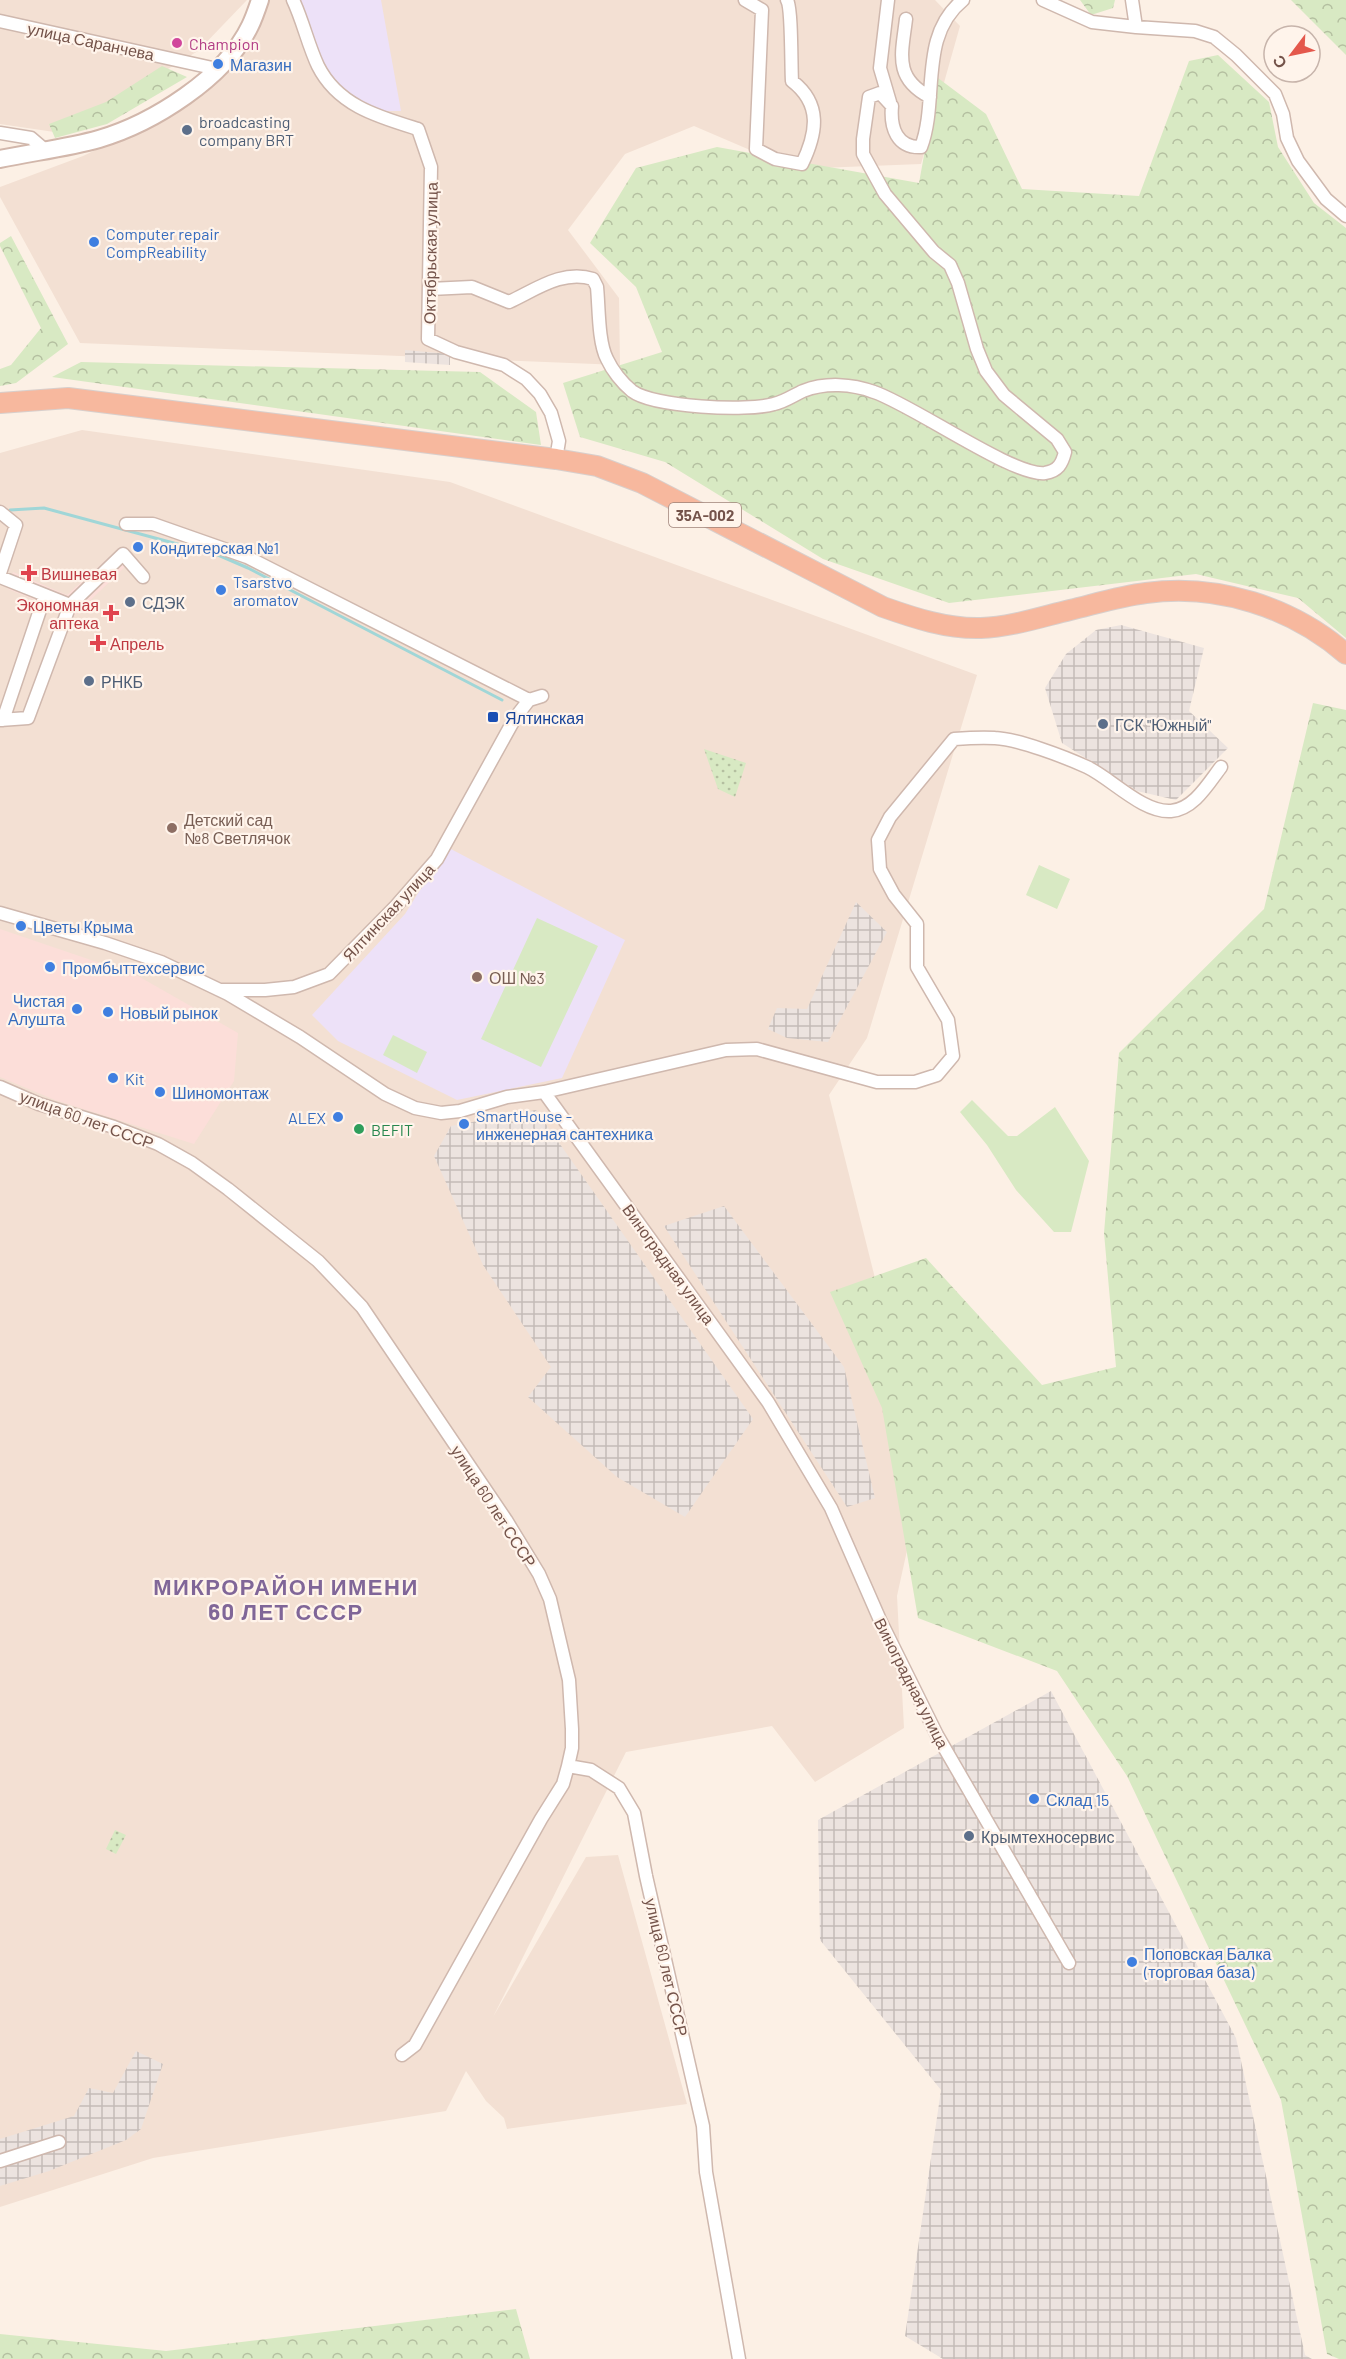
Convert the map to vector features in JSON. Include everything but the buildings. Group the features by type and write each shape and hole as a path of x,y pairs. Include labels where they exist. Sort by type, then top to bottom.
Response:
{"highway":[{"name":"35А-002","path":"0,405 68,398 597,466 632,478 883,607 922,620 980,628 1004,625 1145,593 1179,590 1207,592 1264,606 1292,617 1329,639 1346,654"}],"main road":[{"path":"0,159 99,139 148,120 193,90 233,52 250,27 260,0"}],"street":[{"name":"Октябрьская улица","path":"293,0 319,67 339,94 359,108 418,129 431,167 428,339 456,352 504,365 526,379 540,394 551,413 559,441 556,459"},
{"path":"745,0 762,5 756,149 776,159 802,164 809,151 814,128 813,104 804,91 792,81 790,6 787,0"},
{"path":"888,0 880,69 892,106 891,121 899,139 911,148 921,147 929,119 932,61 939,35 947,20 963,0"},
{"path":"1043,0 1092,22 1195,31 1214,37 1275,94 1283,114 1287,138 1298,161 1326,199 1346,216"},
{"path":"1132,0 1136,27"},
{"path":"906,19 902,54 905,75 918,91 930,96"},
{"name":"улица Саранчева","path":"0,21 217,69"},
{"path":"430,289 472,287 509,302 547,281 585,276 593,279 597,287 605,357 633,392 658,400 692,406 749,408 775,404 807,390 841,384 890,397 1003,460 1043,474 1054,471 1062,464 1065,452 1057,439 1004,394 986,371 950,265 934,252 910,226 885,194 863,154 869,97 880,93 892,106"},
{"path":"0,133 31,138 45,150"},
{"path":"0,512 16,525 0,575 70,605"},
{"path":"126,524 153,524 247,557 529,700 542,696"},
{"path":"45,595 2,720 28,718 70,605 123,554 143,577"},
{"name":"Ялтинская улица","path":"219,990 265,990 294,987 329,974 396,906 437,859 516,718 529,700"},
{"path":"0,913 105,943 161,962 219,990 300,1037 385,1094 415,1108 441,1113 726,1050 757,1049 877,1082 915,1082 937,1075 953,1056 948,1020 917,967 916,924 894,895 880,869 878,840 890,817 954,739 997,738 1056,756 1102,775 1140,801 1158,810 1183,808 1194,801 1221,767"},
{"name":"улица 60 лет СССР","path":"0,1087 39,1104 114,1127 158,1144 192,1163 228,1189 318,1261 362,1307 506,1520 539,1574 550,1599 569,1680 572,1748 568,1766 591,1770 619,1788 634,1813 646,1876 703,2126 706,2172 739,2359"},
{"name":"Виноградная улица","path":"544,1092 774,1411 831,1508 880,1620 938,1735 1069,1963"},
{"path":"402,2055 415,2044 541,1819 563,1784 568,1766"},
{"path":"0,2161 59,2142"}],"shaded area":[{"path":"0,0 247,0 198,51 61,133 0,124"},
{"path":"267,0 935,0 960,26 921,164 794,169 694,126 625,154 568,230 619,298 620,365 80,343 0,197 0,187 83,156 176,112 252,47"},
{"path":"300,0 381,0 401,111 373,111 342,93 322,64"},
{"path":"405,350 450,354 450,365 405,362"},
{"path":"82,430 450,482 977,675 867,1038 829,1095 924,1473 897,1596 904,1728 815,1782 772,1726 626,1752 493,2017 586,1857 618,1855 687,2104 507,2129 504,2118 486,2101 466,2071 446,2111 153,2158 0,2207 0,453"},
{"path":"117,550 128,564 74,616 8,589 13,572 67,595"},
{"path":"1121,625 1204,648 1189,711 1228,748 1176,800 1137,791 1062,743 1045,688 1066,654 1096,630"},
{"name":"ОШ №3","path":"447,847 625,940 562,1078 457,1100 338,1041 312,1015 405,914"},
{"path":"856,902 887,932 828,1042 787,1038 768,1029 777,1008 807,1009"},
{"path":"0,929 138,976 238,1033 234,1081 194,1144 55,1100 0,1077"},
{"path":"536,1110 753,1419 685,1517 617,1477 528,1397 551,1367 483,1265 434,1156 451,1126"},
{"path":"724,1206 844,1367 875,1498 847,1507 664,1226"},
{"path":"1051,1691 1236,2038 1305,2355 1312,2359 943,2359 905,2336 941,2090 820,1940 818,1820"},
{"path":"136,2051 163,2064 141,2129 126,2140 49,2171 0,2186 0,2139 74,2116 89,2088 113,2093"}],"green space":[{"path":"1080,0 1115,0 1113,8 1091,15"},
{"path":"1291,0 1346,0 1346,55 1322,31 1322,24 1315,24"},
{"path":"1218,55 1269,102 1278,147 1314,203 1346,228 1346,638 1298,598 1196,574 949,603 823,559 665,462 580,437 563,383 662,352 636,287 590,243 636,168 717,147 919,183 938,78 986,114 1022,189 1139,196 1189,61"},
{"path":"162,66 187,77 107,124 55,138 49,124 106,102"},
{"path":"11,236 68,344 16,383 0,386 0,369 11,365 41,328 0,246 0,243"},
{"path":"81,362 480,372 536,412 541,445 52,377"},
{"path":"1313,703 1346,710 1346,2359 1327,2354 1281,2100 1127,1776 1057,1671 918,1618 882,1408 830,1292 926,1258 1042,1385 1116,1367 1104,1233 1119,1053 1264,909"},
{"path":"704,749 746,763 735,797 718,789"},
{"path":"1039,865 1070,879 1057,909 1026,895"},
{"path":"537,918 598,946 541,1067 481,1039"},
{"path":"393,1035 427,1052 417,1073 383,1055"},
{"path":"972,1100 1008,1136 1017,1136 1055,1107 1089,1161 1071,1232 1054,1232 1016,1190 987,1145 960,1112"},
{"path":"115,1830 126,1835 116,1854 106,1849"},
{"path":"516,2309 530,2359 0,2359 0,2334 166,2351"}],"waterway":[{"path":"10,510 44,508 218,555 248,568 502,700"}],"place":[{"name":"Champion","path":"177,43"},
{"name":"Магазин","path":"218,64"},
{"name":"broadcasting company BRT","path":"187,130"},
{"name":"Computer repair CompReability","path":"94,242"},
{"name":"Кондитерская №1","path":"138,547"},
{"name":"Вишневая","path":"29,573"},
{"name":"Tsarstvo aromatov","path":"221,590"},
{"name":"СДЭК","path":"130,602"},
{"name":"Экономная аптека","path":"111,613"},
{"name":"Апрель","path":"98,643"},
{"name":"РНКБ","path":"89,681"},
{"name":"Ялтинская","path":"493,717"},
{"name":"ГСК \"Южный\"","path":"1103,724"},
{"name":"Детский сад №8 Светлячок","path":"172,828"},
{"name":"Цветы Крыма","path":"21,926"},
{"name":"Промбыттехсервис","path":"50,967"},
{"name":"ОШ №3","path":"477,977"},
{"name":"Чистая Алушта","path":"77,1009"},
{"name":"Новый рынок","path":"108,1012"},
{"name":"Kit","path":"113,1078"},
{"name":"Шиномонтаж","path":"160,1092"},
{"name":"ALEX","path":"338,1117"},
{"name":"SmartHouse - инженерная сантехника","path":"464,1124"},
{"name":"BEFIT","path":"359,1129"},
{"name":"Склад 15","path":"1034,1799"},
{"name":"Крымтехносервис","path":"969,1836"},
{"name":"Поповская Балка (торговая база)","path":"1132,1962"}],"district":[{"name":"МИКРОРАЙОН ИМЕНИ 60 ЛЕТ СССР","path":"286,1598"}]}
